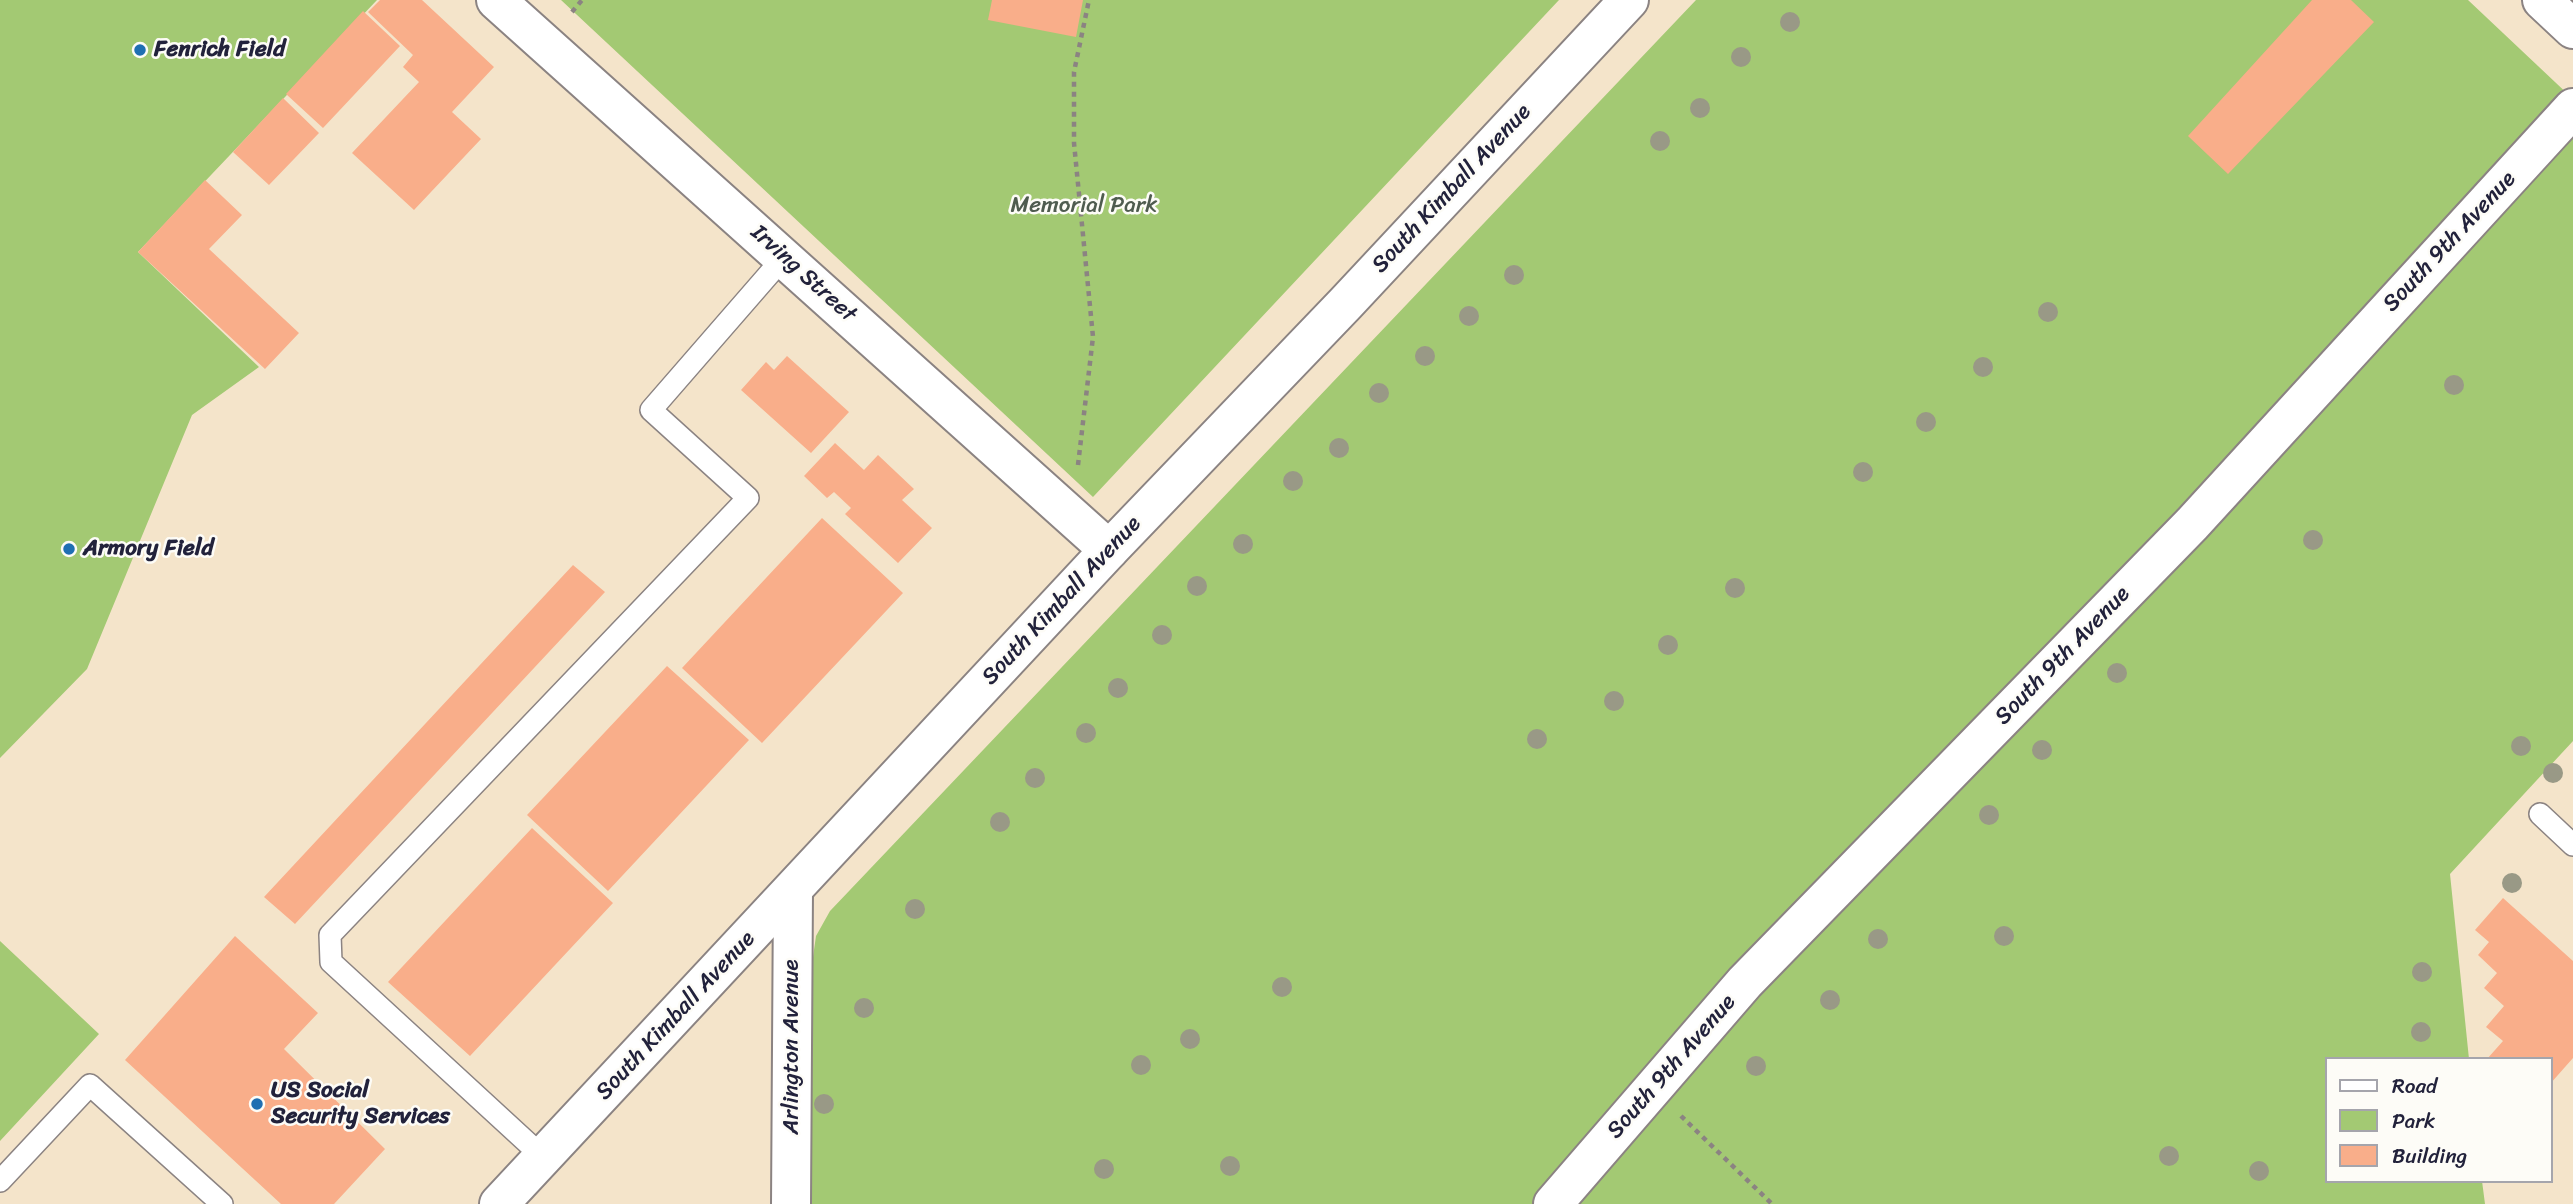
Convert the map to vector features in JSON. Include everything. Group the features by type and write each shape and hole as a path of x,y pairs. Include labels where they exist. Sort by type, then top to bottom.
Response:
{"street":[{"name":"Irving Street","path":"496,0 1109,550"},
{"name":"South Kimball Avenue","path":"507,1201 543,1157 1109,550 1346,303 1629,0"},
{"path":"2542,0 2573,29"},
{"name":"South 9th Avenue","path":"1553,1204 1745,982 2192,524 2573,108"},
{"name":"Arlington Avenue","path":"791,1204 793,891"}],"lane":[{"path":"543,1157 331,962 330,935 748,498 651,410 784,257"},
{"path":"2540,814 2573,845"},
{"path":"0,1181 90,1085 222,1204"}],"path":[{"path":"1061,508 1077,472 1093,337 1074,143 1074,72 1089,0"},
{"path":"1653,1089 1772,1204"}],"green space":[{"path":"0,0 377,0 138,252 259,367 192,415 87,669 0,758"},
{"name":"Memorial Park","path":"561,0 1559,0 1093,497"},
{"path":"1696,0 2468,0 2573,99 2573,741 2450,874 2469,1057 2324,1057 2324,1183 2482,1183 2485,1204 809,1204 812,964 816,936 830,911"},
{"path":"0,941 99,1034 0,1141"}],"building":[{"path":"380,0 422,0 494,67 452,112 481,139 414,210 352,153 419,82 403,67 413,55 368,12"},
{"path":"992,0 1083,0 1076,37 988,20"},
{"path":"2312,0 2351,0 2374,22 2228,174 2188,136"},
{"path":"363,11 400,46 323,128 286,94"},
{"path":"283,98 319,133 269,185 233,152"},
{"path":"205,180 242,215 209,249 299,333 265,369 138,252"},
{"path":"787,356 849,412 811,453 741,390 766,362 774,370"},
{"path":"835,443 864,470 878,455 914,489 902,500 932,528 898,563 845,514 851,508 834,492 827,498 804,476"},
{"path":"822,518 903,593 762,743 682,668"},
{"path":"573,565 605,592 295,924 264,897"},
{"path":"667,666 749,740 608,891 527,815"},
{"path":"532,828 613,903 470,1056 388,982"},
{"path":"2503,898 2573,961 2573,1058 2552,1082 2552,1057 2489,1057 2503,1041 2486,1027 2504,1006 2484,988 2497,973 2478,955 2489,942 2475,930"},
{"name":"US Social Security Services","path":"235,936 318,1013 284,1049 385,1149 334,1204 281,1204 125,1060"}],"place":[{"name":"Fenrich Field","path":"140,50"},
{"name":"Armory Field","path":"69,549"},
{"name":"US Social Security Services","path":"257,1104"}]}
